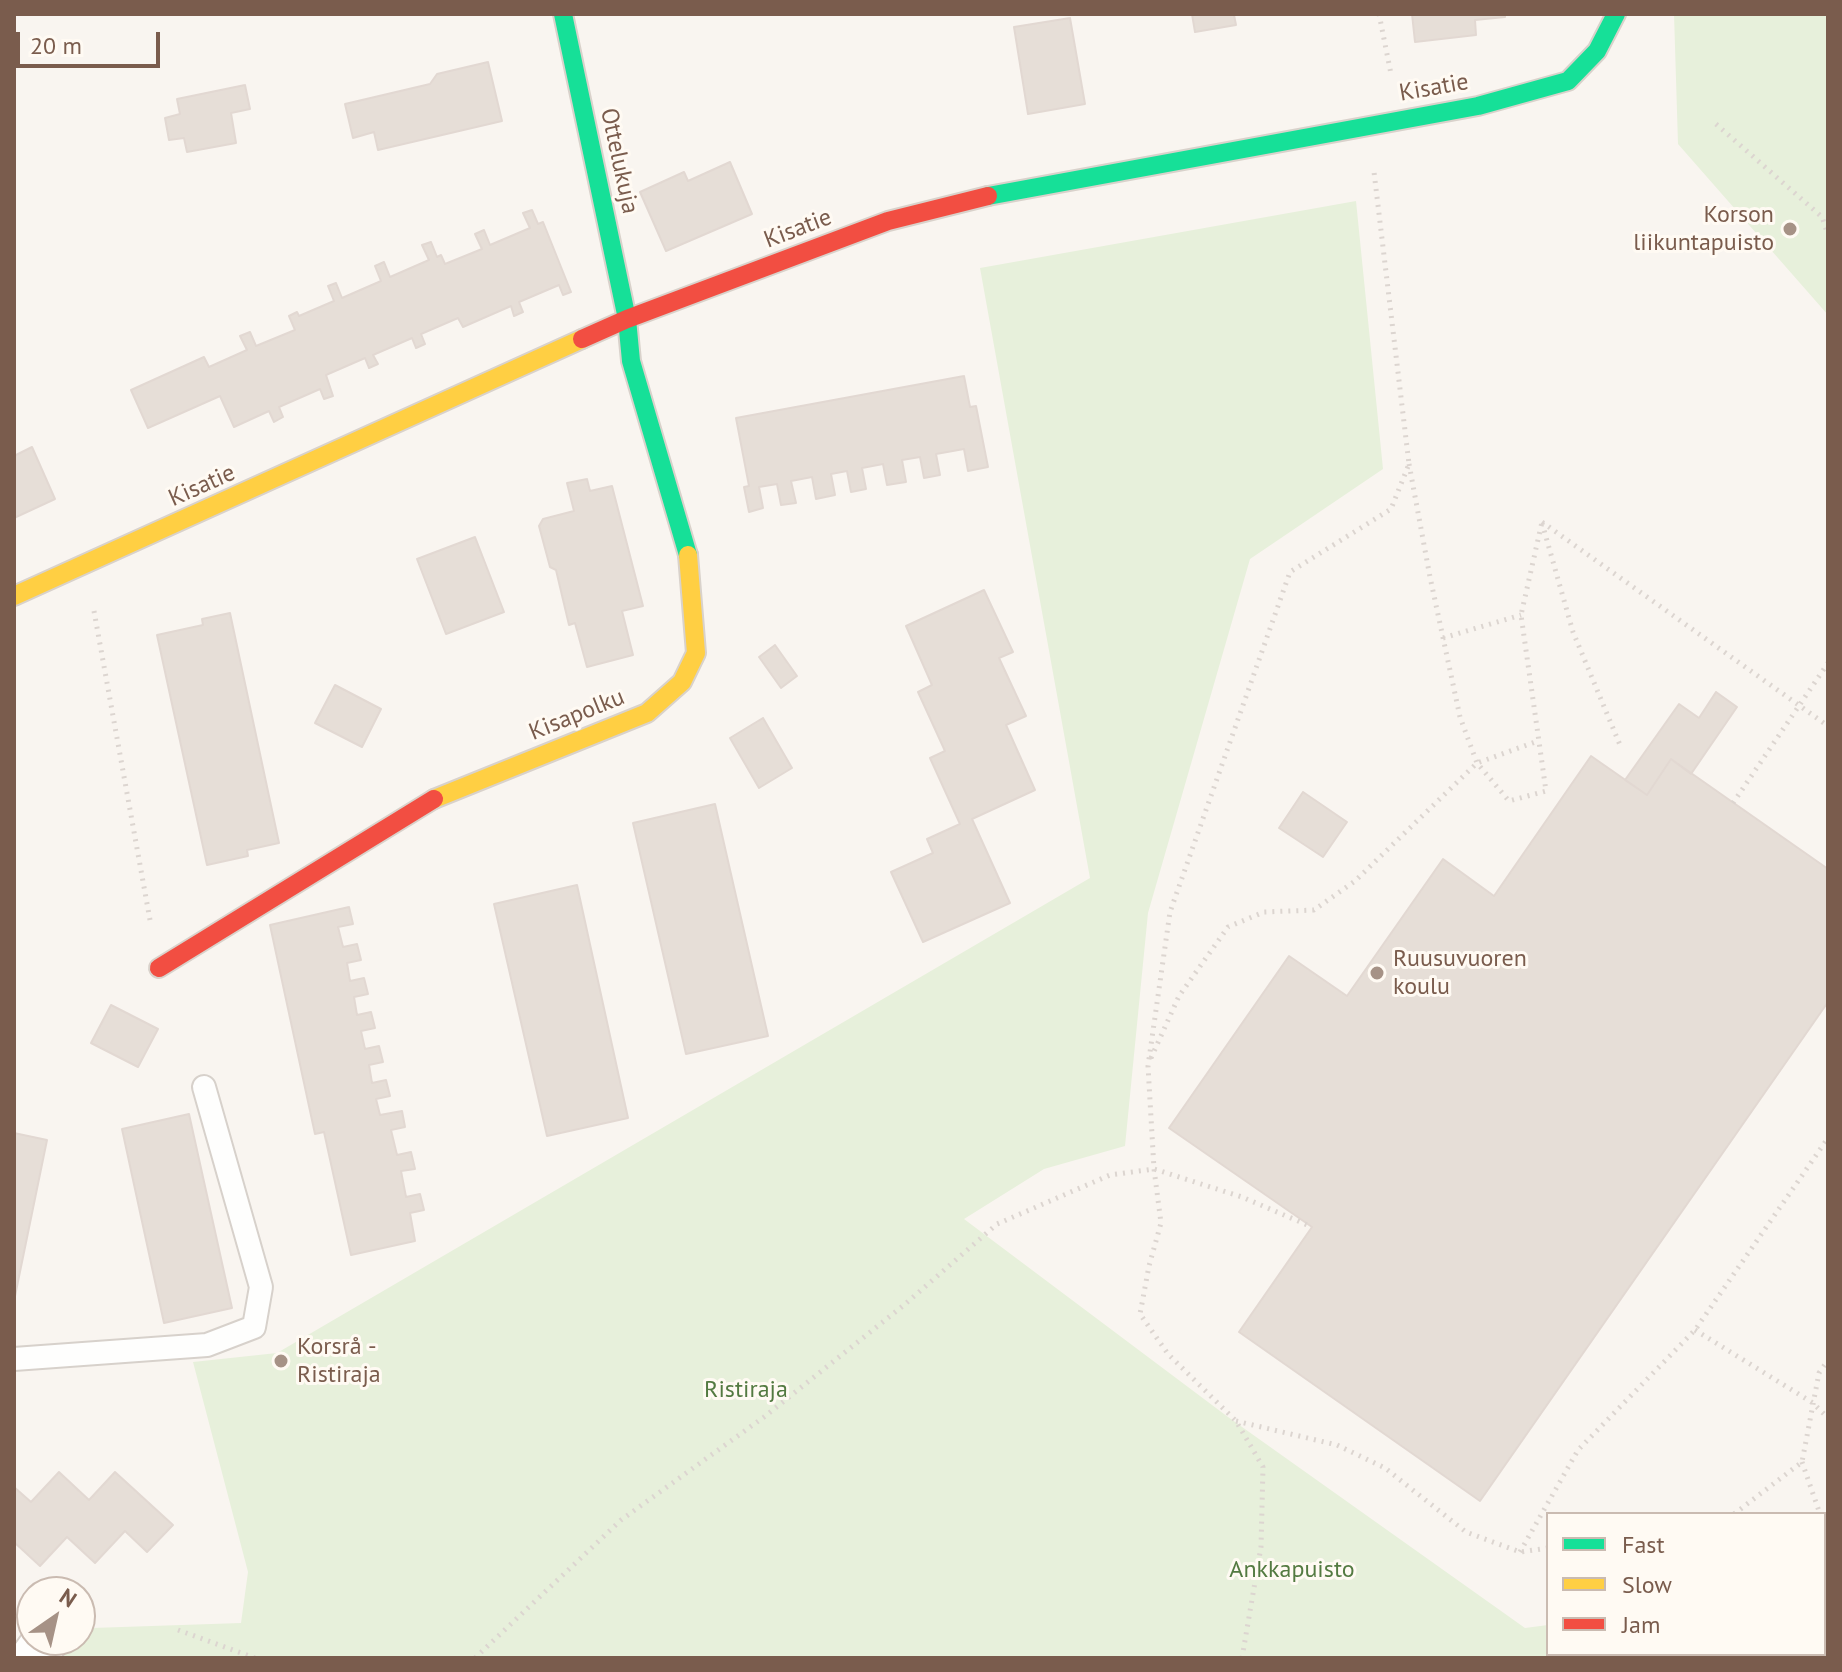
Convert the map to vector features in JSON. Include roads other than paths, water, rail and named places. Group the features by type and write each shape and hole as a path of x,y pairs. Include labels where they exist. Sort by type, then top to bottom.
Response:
{"street":[{"name":"Ottelukuja","path":"563,14 627,319"},
{"name":"Kisatie","path":"14,596 627,319 888,221 981,197 1366,127 1399,118 1478,106 1568,81 1597,51 1616,14"},
{"name":"Kisapolku","path":"159,968 434,799 647,713 682,682 696,653 690,563 631,361 627,319"}],"lane":[{"path":"14,1359 207,1345 254,1327 261,1287 204,1087"}],"place":[{"name":"Korson liikuntapuisto","path":"1790,229"},
{"name":"Ruusuvuoren koulu","path":"1377,973"},
{"name":"Korsrå - Ristiraja","path":"281,1361"}],"park label":[{"name":"Ristiraja","path":"746,1390"},
{"name":"Ankkapuisto","path":"1292,1570"}]}
